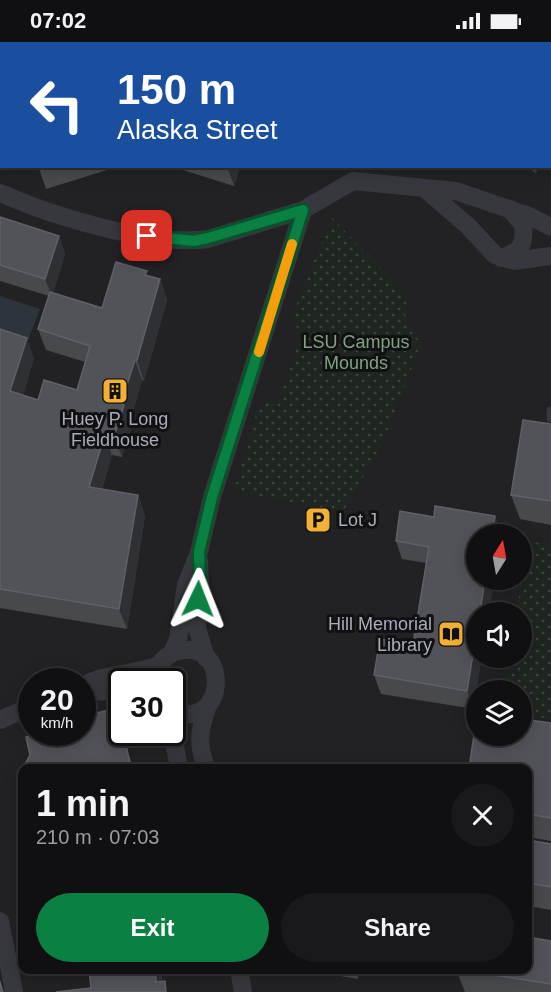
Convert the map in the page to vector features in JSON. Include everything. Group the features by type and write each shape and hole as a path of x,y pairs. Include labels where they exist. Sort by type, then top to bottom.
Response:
{"street":[{"path":"0,193 28,204 102,226 153,237 194,241 303,210 350,174 424,188 456,191 530,216 551,227"},
{"path":"424,188 468,226 495,255 514,261 551,256"},
{"path":"501,258 513,254 522,245 523,225 510,209"},
{"path":"162,666 178,640 186,585 199,552 212,497 303,210"},
{"path":"199,552 200,584 197,628 206,658"},
{"path":"96,679 162,666 186,651 206,658 213,666 218,680 202,723 199,743 205,764"},
{"path":"186,712 191,713 208,705"},
{"path":"0,720 18,712"},
{"path":"175,746 178,764"},
{"path":"0,921 14,992"},
{"path":"240,974 243,992"}],"lane":[{"path":"551,411 551,418"}],"shaded area":[{"path":"0,168 551,168 551,992 0,992"},
{"path":"0,296 40,309 26,346 0,338"}],"green space":[{"name":"LSU Campus Mounds","path":"332,218 407,295 405,320 421,344 383,442 343,512 234,491 257,411 265,401 279,401 301,336 292,317"},
{"path":"532,542 551,545 551,719 532,716 532,680 508,680 509,668 532,668 532,602 518,602 520,590 532,590"}],"building":[{"path":"0,217 59,236 45,279 0,265"},
{"path":"116,262 147,271 145,275 160,279 137,360 135,360 121,403 124,405 114,437 105,434 89,487 138,495 119,609 0,589 0,329 27,338 10,391 38,400 44,380 77,390 90,346 38,329 50,292 102,308"},
{"path":"523,420 551,424 551,501 511,495"},
{"name":"Hill Memorial Library","path":"435,506 495,516 494,524 466,524 466,590 483,590 482,602 466,602 466,668 471,668 469,680 466,680 466,691 374,675 380,639 413,644 429,547 396,541 400,511 434,517"},
{"path":"108,710 108,746 126,746 130,764 25,764 30,755 28,746 96,746 96,713"},
{"path":"532,720 551,723 551,818 532,815 532,764 470,764 472,746 532,746"},
{"path":"532,841 551,844 551,887 532,884"},
{"path":"532,938 551,941 551,984 488,974 532,974"},
{"path":"90,974 155,974 156,982 165,981 166,992 56,992 91,988"}],"slow traffic":[{"path":"259,352 292,244"}],"place":[{"name":"Huey P. Long Fieldhouse","path":"115,391"},
{"name":"Lot J","path":"318,520"},
{"name":"Hill Memorial Library","path":"451,634"}],"route":[{"path":"147,236 194,241 303,210 212,497 199,552 198,599"}]}
